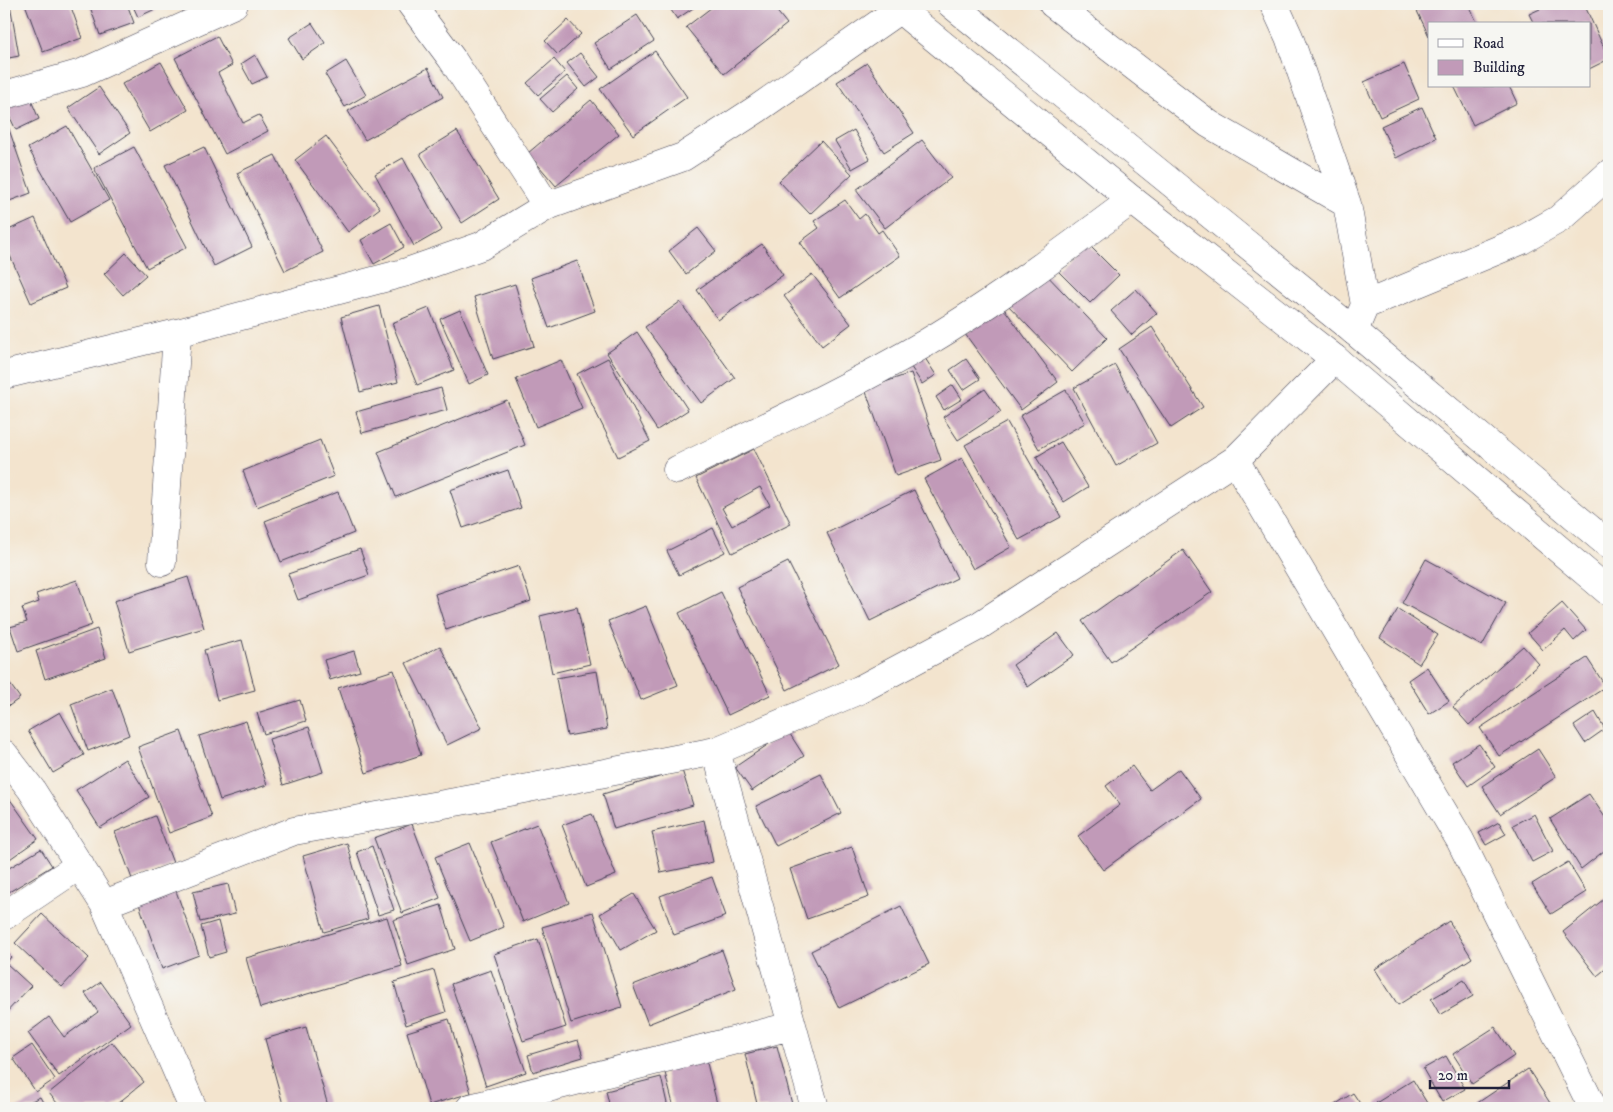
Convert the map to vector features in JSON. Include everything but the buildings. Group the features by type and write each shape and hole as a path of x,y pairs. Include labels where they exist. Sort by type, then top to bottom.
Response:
{"street":[{"path":"4,93 12,93 82,73 234,4"},
{"path":"410,4 452,59 548,206"},
{"path":"950,4 1354,331 1609,545"},
{"path":"1053,4 1209,124 1347,204"},
{"path":"1274,4 1289,37 1347,204 1365,306 1354,331"},
{"path":"4,375 177,333 408,272 480,246 548,206 683,157 757,109 897,6 1132,200 1335,359 1609,592"},
{"path":"1559,219 1609,174"},
{"path":"1365,306 1522,240 1609,194"},
{"path":"677,470 819,401 926,343 1015,287 1132,200"},
{"path":"162,562 177,333"},
{"path":"104,904 294,831 483,797 716,751 859,690 977,627 1235,460 1335,359"},
{"path":"1235,460 1460,840 1593,1108"},
{"path":"716,751 815,1108"},
{"path":"4,754 31,789 104,904 192,1108"},
{"path":"4,916 80,865"},
{"path":"470,1108 791,1026"}]}
